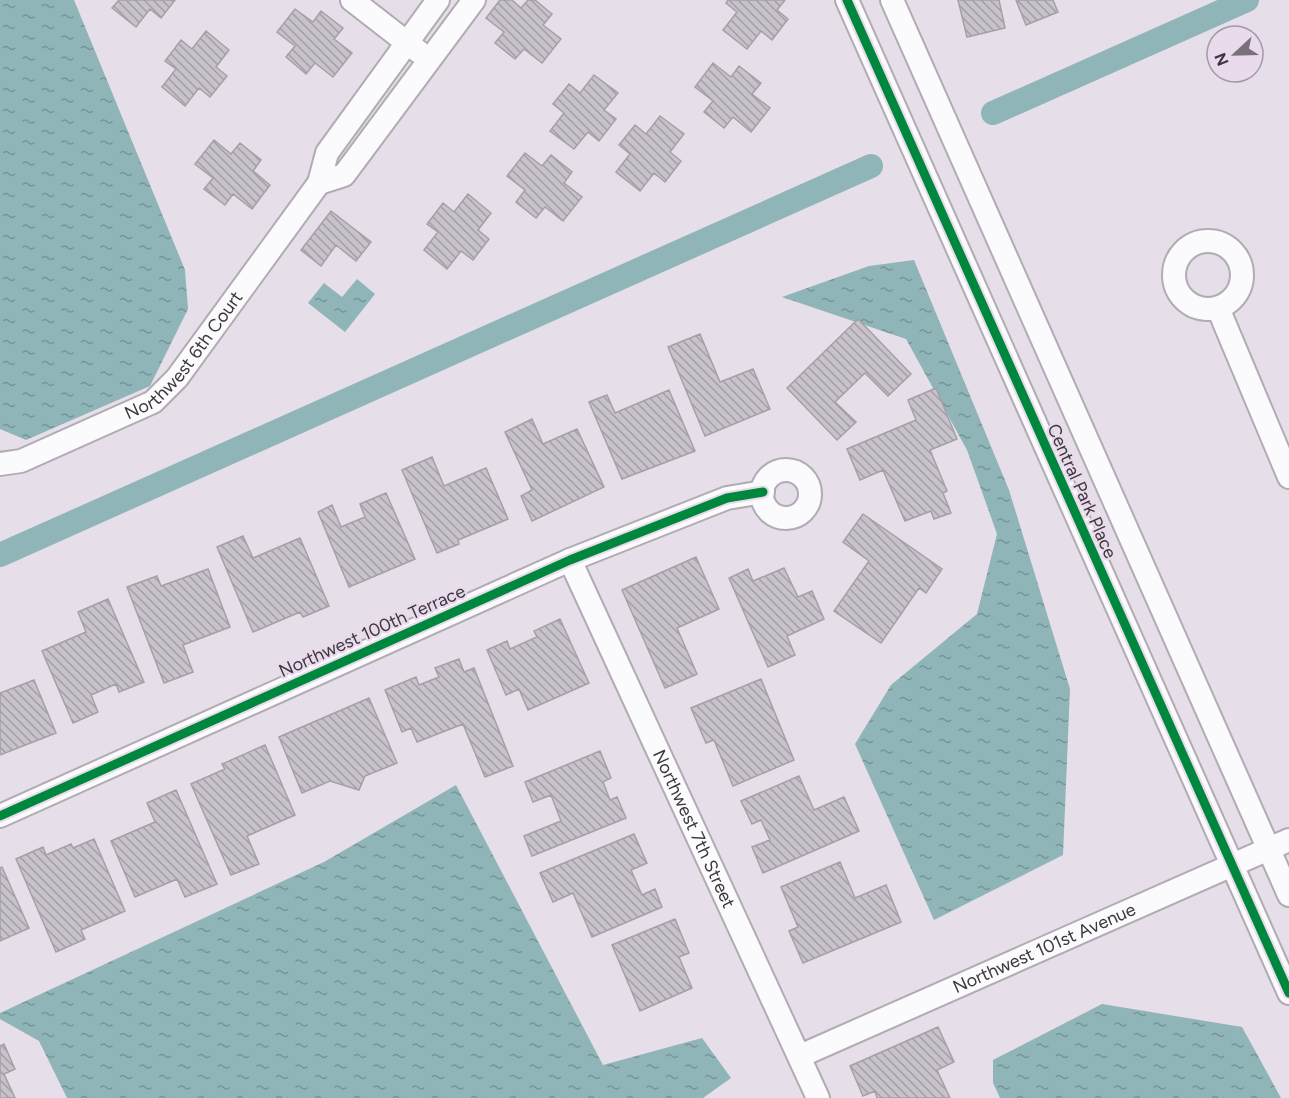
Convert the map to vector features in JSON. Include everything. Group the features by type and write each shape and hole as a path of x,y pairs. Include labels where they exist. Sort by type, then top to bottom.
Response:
{"street":[{"path":"352,0 430,60"},
{"name":"Northwest 6th Court","path":"0,464 21,461 153,402 177,378 319,183 327,153 438,0"},
{"path":"319,183 344,175 474,0"},
{"name":"Central Park Place","path":"846,0 1230,866 1289,993"},
{"name":"Central Park Place","path":"892,0 1279,845 1289,895"},
{"path":"1218,308 1289,477"},
{"name":"Northwest 100th Terrace","path":"0,816 570,560 727,498 763,492"},
{"name":"Northwest 7th Street","path":"570,560 818,1098"},
{"name":"Northwest 101st Avenue","path":"800,1056 1279,845"}],"water":[{"path":"0,0 74,0 185,270 188,309 150,386 26,440 0,429"},
{"path":"914,260 1009,490 1070,689 1063,855 934,920 855,744 891,685 977,614 997,534 967,450 906,339 782,297 869,266"},
{"path":"357,279 375,294 345,332 308,303 324,283 342,297"},
{"path":"456,785 603,1065 702,1038 731,1078 703,1098 67,1098 39,1041 0,1019 0,1013 324,862"},
{"path":"1102,1004 1242,1027 1281,1098 1000,1098 993,1083 993,1060"}],"building":[{"path":"119,0 175,0 161,18 150,9 136,27 112,8"},
{"path":"500,0 512,0 521,8 528,0 535,0 552,14 543,25 561,39 542,63 524,49 515,59 495,43 504,32 486,18"},
{"path":"728,0 785,0 777,10 788,19 772,40 761,31 747,49 723,30 737,12 726,3"},
{"path":"958,0 999,0 1005,28 967,37"},
{"path":"1016,0 1053,0 1058,12 1026,25"},
{"path":"295,9 313,22 321,11 343,28 334,39 352,53 333,77 315,63 306,74 286,57 295,46 277,32"},
{"path":"206,31 229,50 216,67 227,76 210,97 199,88 185,106 162,87 176,69 165,61 181,40 192,49"},
{"path":"713,63 731,77 739,66 761,83 752,94 770,108 751,132 733,117 724,128 704,112 713,101 695,87"},
{"path":"594,75 618,93 604,110 616,119 599,141 588,132 574,149 550,131 564,113 553,104 569,84 580,93"},
{"path":"660,116 684,134 670,152 681,161 665,182 654,173 640,191 616,172 630,154 619,145 635,125 646,134"},
{"path":"214,140 231,154 240,143 261,160 253,171 270,185 252,209 233,194 225,205 204,189 213,178 195,164"},
{"path":"525,153 542,166 551,155 572,172 564,183 582,197 563,221 545,207 536,218 516,202 525,190 507,176"},
{"path":"468,194 491,213 478,230 489,239 473,260 461,251 447,269 424,250 438,232 427,224 443,203 454,212"},
{"path":"331,211 371,242 356,261 336,245 321,266 301,250"},
{"path":"858,319 911,374 888,396 865,373 835,402 856,422 837,440 787,388"},
{"path":"700,334 720,382 753,369 770,409 705,436 668,347"},
{"path":"936,388 957,439 930,450 947,491 943,493 951,513 934,519 931,511 905,521 883,470 860,480 847,449 916,420 908,400"},
{"path":"669,390 695,451 622,479 589,402 607,395 615,413"},
{"path":"532,419 543,444 577,429 604,487 532,521 521,496 532,490 505,432"},
{"path":"432,457 444,486 486,468 508,519 458,540 459,544 437,553 402,470"},
{"path":"386,493 415,559 349,587 318,512 332,505 341,527 365,517 360,504"},
{"path":"863,514 942,569 926,593 919,588 881,643 834,611 869,561 843,542"},
{"path":"243,536 253,558 300,538 329,606 303,617 300,612 253,632 217,547"},
{"path":"696,557 719,609 677,628 697,674 665,688 622,590"},
{"path":"784,568 798,597 812,591 824,619 787,636 795,655 768,667 729,578 748,569 753,581"},
{"path":"208,569 230,627 183,645 193,672 164,683 127,587 157,576 161,586"},
{"path":"108,599 144,682 119,692 116,684 91,695 98,712 73,723 42,651 86,632 78,612"},
{"path":"560,619 589,683 528,710 519,689 506,695 487,650 507,641 510,649 537,637 534,631"},
{"path":"459,659 464,672 474,668 513,766 485,777 463,724 417,742 411,728 402,732 385,690 416,677 419,685 439,677 435,668"},
{"path":"761,679 794,760 733,786 714,740 706,743 691,708"},
{"path":"34,680 56,733 0,755 0,693"},
{"path":"369,698 397,763 365,776 359,790 330,781 302,793 279,737"},
{"path":"265,745 295,815 247,836 259,864 231,875 191,784 225,769 222,764"},
{"path":"600,751 611,778 603,782 610,800 617,797 626,818 532,856 524,836 561,821 551,795 533,802 525,782"},
{"path":"799,776 814,810 844,797 859,831 763,873 752,847 770,840 761,820 752,824 741,801"},
{"path":"176,790 217,884 185,897 177,879 135,897 111,841 155,822 147,803"},
{"path":"634,834 647,863 631,870 642,895 655,889 662,907 592,937 573,893 553,902 540,873"},
{"path":"94,839 125,911 81,930 85,939 56,952 16,859 43,847 46,855 71,844 73,848"},
{"path":"840,862 855,898 886,885 901,922 803,963 789,931 798,927 781,887"},
{"path":"2,867 29,928 0,941 0,868"},
{"path":"675,919 689,953 679,957 692,988 640,1011 612,945"},
{"path":"938,1027 954,1062 937,1070 950,1098 877,1098 875,1091 863,1096 850,1066"},
{"path":"4,1044 15,1069 4,1074 15,1098 0,1098 0,1046"}],"waterway":[{"path":"993,113 1247,0"},
{"path":"0,555 871,166"}],"cycle path":[{"path":"847,0 1289,993"},
{"path":"0,816 570,560 727,498 763,492"}]}
